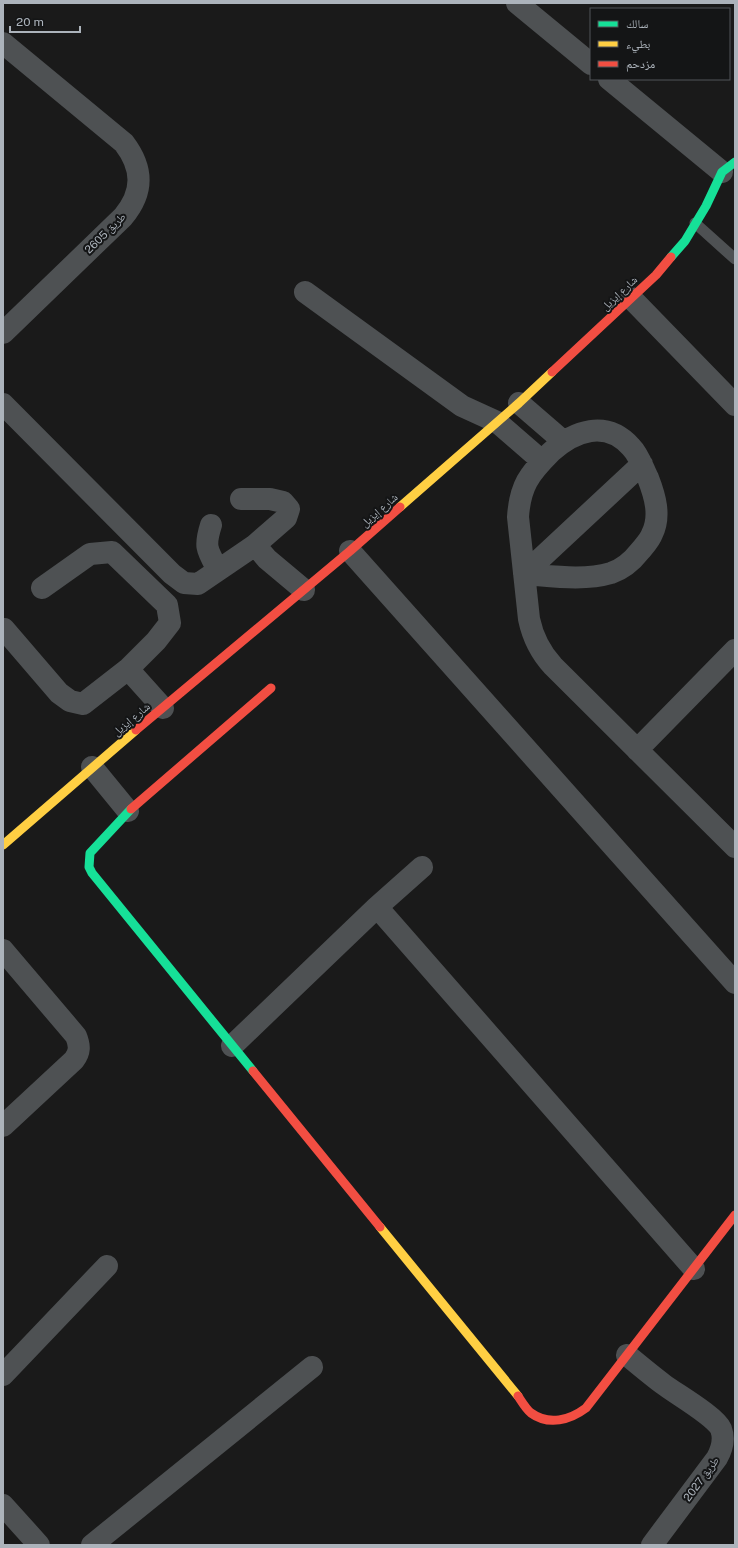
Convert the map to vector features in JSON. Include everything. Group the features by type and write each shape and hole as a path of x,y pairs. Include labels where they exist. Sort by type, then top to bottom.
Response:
{"street":[{"path":"517,3 590,63"},
{"name":"طريق 2605","path":"3,43 124,143 131,152 136,163 138,174 136,197 123,217 5,329"},
{"path":"610,80 728,167"},
{"name":"شارع إيزيل","path":"3,845 92,767 350,551 520,403 656,274 685,241 728,167"},
{"path":"305,292 462,406 497,422 542,461"},
{"path":"631,298 735,405"},
{"path":"520,403 563,442"},
{"path":"3,404 172,574 184,583 198,584 254,545 286,518 289,509 283,502 270,499 241,499"},
{"path":"524,574 583,578 612,573 632,561 652,534 656,520 654,495 642,464 631,447 621,438 607,432 593,430 580,433 563,442 529,475 519,503 518,517 524,574 532,632 536,644 544,656 735,847"},
{"path":"524,574 642,464"},
{"path":"211,525 206,539 207,551 218,570"},
{"path":"254,545 304,590"},
{"path":"350,551 735,983"},
{"path":"4,629 59,694 70,701 83,704 128,669 156,641 170,623 167,605 112,552 90,554 42,588"},
{"path":"637,750 735,650"},
{"path":"128,669 163,708"},
{"path":"271,688 128,810 94,848 89,860 89,867 92,873 232,1046 531,1413 542,1419 554,1421 566,1420 577,1416 586,1408 735,1215"},
{"path":"92,767 128,810"},
{"path":"232,1046 377,907 422,867"},
{"path":"377,907 694,1269"},
{"path":"3,950 76,1036 80,1049 74,1060 3,1126"},
{"path":"3,1375 107,1266"},
{"name":"طريق 2027","path":"627,1355 664,1385 714,1420 729,1437 717,1458 652,1545"},
{"path":"92,1545 312,1367"},
{"path":"3,1505 39,1545"}],"lane":[{"path":"696,223 735,260"}],"traffic: fast":[{"path":"671,257 685,241 706,206 722,172 735,162"},
{"path":"131,809 90,853 89,867 92,873 253,1071"}],"traffic: slow":[{"path":"400,507 519,403 552,372"},
{"path":"3,845 136,730"},
{"path":"380,1227 518,1396"}],"traffic: jam":[{"path":"552,372 656,275 671,257"},
{"path":"136,730 350,551 400,507"},
{"path":"131,809 271,688"},
{"path":"253,1071 380,1227"},
{"path":"518,1396 531,1413 545,1419 559,1420 573,1416 586,1408 735,1215"}]}
